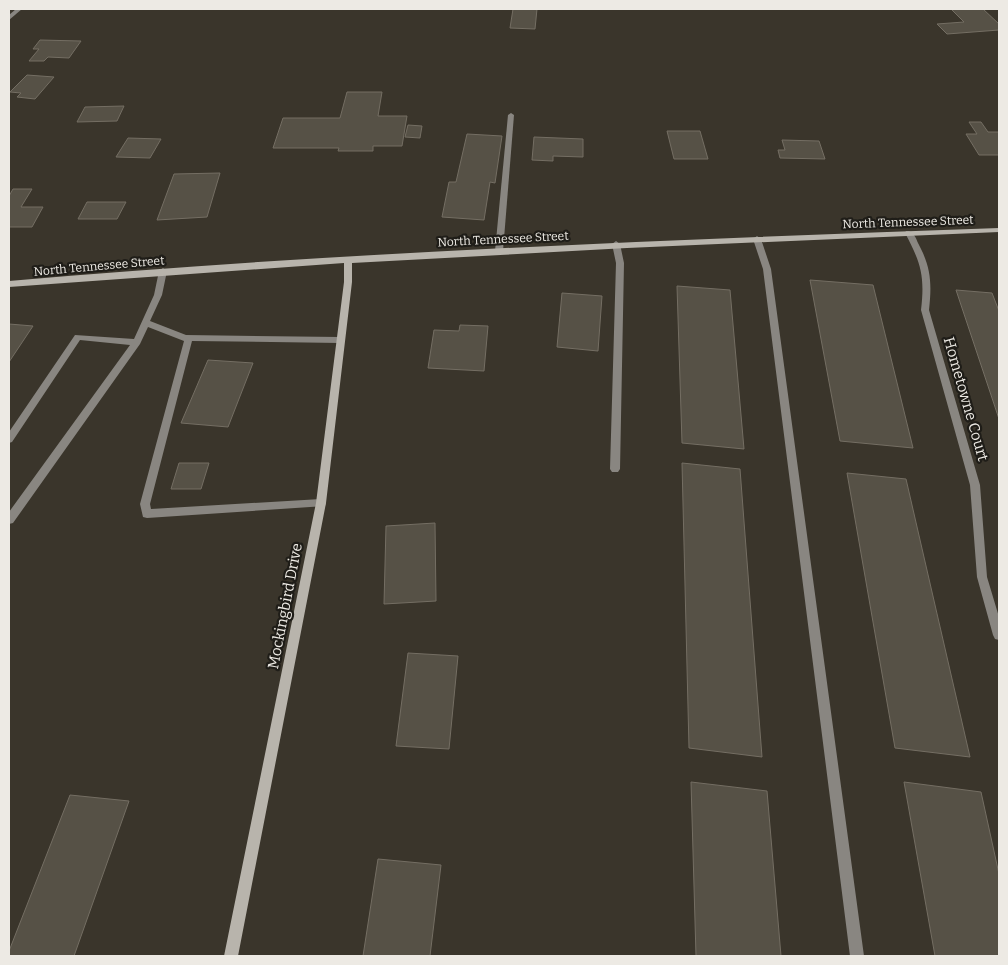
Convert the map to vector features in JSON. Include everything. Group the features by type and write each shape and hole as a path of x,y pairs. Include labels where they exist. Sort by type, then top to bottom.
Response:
{"main road":[{"name":"North Tennessee Street","path":"9,284 163,271 616,244 999,230"},
{"name":"Mockingbird Drive","path":"231,956 321,503 348,282 348,259"}],"street":[{"path":"9,18 19,9"},
{"path":"499,251 511,115"},
{"name":"Hometowne Court","path":"909,233 925,263 928,282 925,310 975,485 982,577 999,635"},
{"path":"757,239 768,279 857,956"},
{"path":"615,469 620,263 616,244"},
{"path":"9,520 137,342 158,295 163,271"},
{"path":"146,323 189,338 340,340"},
{"path":"9,439 78,337 137,342"},
{"path":"189,338 145,504 147,514 321,503"}],"building":[{"path":"513,9 537,9 535,29 510,28"},
{"path":"951,9 983,9 999,24 999,30 947,34 937,24 964,22"},
{"path":"40,40 81,41 69,58 48,57 44,61 29,61 39,49 33,49"},
{"path":"27,75 54,77 35,99 17,97 21,93 10,92"},
{"path":"347,92 382,92 378,116 407,116 402,146 373,146 373,151 338,151 339,148 273,148 283,118 340,118"},
{"path":"124,106 117,121 77,122 85,107"},
{"path":"969,122 981,122 988,132 999,132 999,155 979,155 966,134 977,134"},
{"path":"408,125 422,126 420,138 405,137"},
{"path":"667,131 700,131 708,159 674,159"},
{"path":"467,134 502,136 495,183 490,182 484,220 442,217 449,182 456,182"},
{"path":"534,137 583,139 583,157 553,156 553,161 532,160"},
{"path":"128,138 161,139 150,158 116,157"},
{"path":"782,140 819,141 825,159 780,158 778,150 785,150"},
{"path":"220,173 207,217 157,220 174,174"},
{"path":"13,189 32,189 21,207 43,207 32,227 9,227 9,196"},
{"path":"87,202 126,202 117,219 78,219"},
{"path":"810,280 873,285 913,448 840,441"},
{"path":"677,286 730,290 744,449 682,443"},
{"path":"956,290 992,293 999,311 999,419"},
{"path":"562,293 602,296 598,351 557,347"},
{"path":"9,324 33,326 9,362"},
{"path":"460,325 488,326 484,371 428,368 434,330 459,331"},
{"path":"208,360 253,363 228,427 181,423"},
{"path":"179,463 209,463 201,489 171,489"},
{"path":"682,463 740,469 762,757 689,748"},
{"path":"847,473 906,479 970,757 895,748"},
{"path":"435,523 436,601 384,604 386,526"},
{"path":"408,653 458,656 449,749 396,746"},
{"path":"691,782 767,791 781,956 696,956"},
{"path":"904,782 981,792 999,874 999,956 935,956"},
{"path":"70,795 129,801 74,956 9,956 9,951"},
{"path":"378,859 441,865 430,956 363,956"}]}
